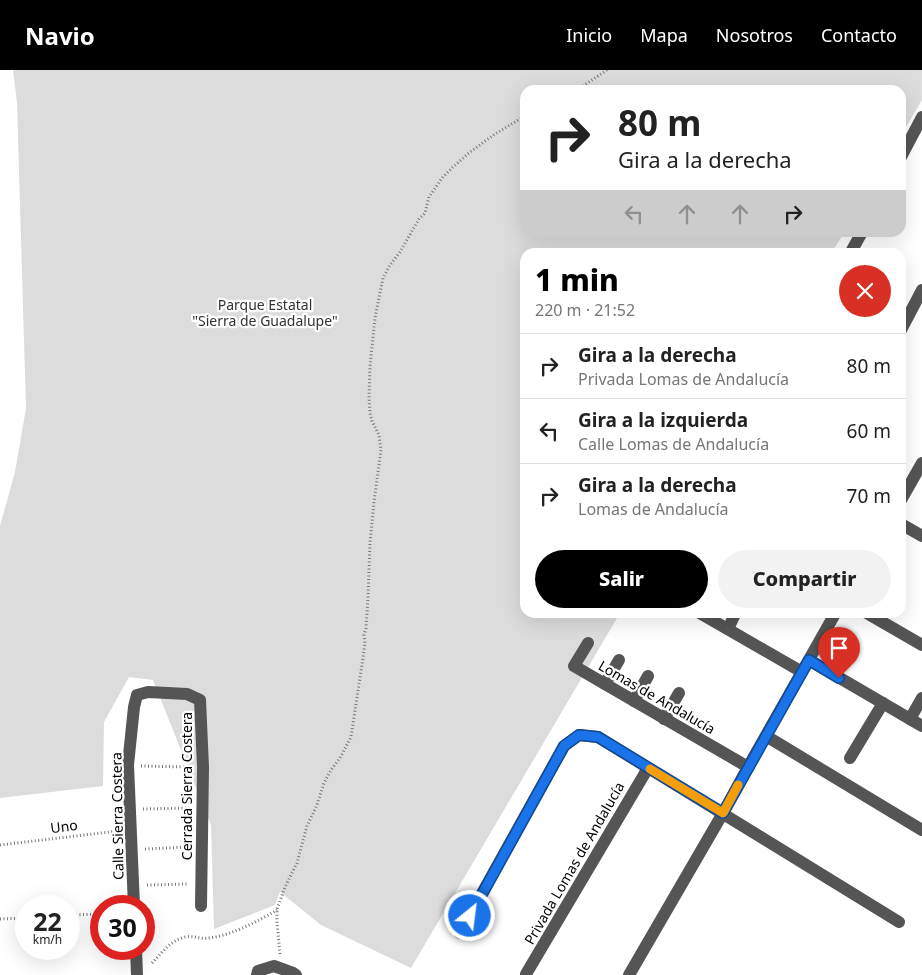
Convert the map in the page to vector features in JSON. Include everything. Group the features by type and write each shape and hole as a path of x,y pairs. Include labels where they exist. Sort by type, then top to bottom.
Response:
{"street":[{"path":"906,147 922,117"},
{"path":"853,248 859,237"},
{"path":"906,320 922,290"},
{"path":"906,491 922,463"},
{"path":"906,527 922,536"},
{"path":"709,618 802,672"},
{"path":"728,629 733,618"},
{"path":"634,973 833,618"},
{"path":"875,618 922,645"},
{"name":"Lomas de Andalucía","path":"588,643 574,666 748,768"},
{"path":"605,684 619,660"},
{"path":"809,660 922,726"},
{"path":"634,701 648,676"},
{"name":"Cerrada Sierra Costera","path":"137,695 148,692 187,694 200,700 203,767 201,906"},
{"path":"664,719 679,693"},
{"name":"Calle Sierra Costera","path":"133,895 128,766 137,695"},
{"path":"910,719 922,698"},
{"path":"850,758 883,703"},
{"path":"460,933 564,746 579,735 598,737 899,922"},
{"path":"766,736 922,830"},
{"name":"Privada Lomas de Andalucía","path":"526,974 648,768"},
{"path":"136,960 137,974"},
{"path":"257,975 258,971 278,968 296,975"}],"path":[{"path":"584,85 607,70"},
{"path":"278,968 277,909 297,863 307,826 324,783 351,737 364,651 370,535 381,450 379,435 372,421 369,398 375,318 384,278 390,264 400,252 414,225 425,214 429,197 442,178 470,152 520,119"},
{"path":"128,766 203,767"},
{"path":"130,809 203,808"},
{"name":"Uno","path":"0,845 131,830"},
{"path":"132,850 202,846"},
{"path":"133,885 201,883"},
{"path":"137,974 180,938 197,936 207,939 259,921 277,909"},
{"path":"0,919 15,918"}],"green space":[{"name":"Parque Estatal \"Sierra de Guadalupe\"","path":"13,70 922,70 922,100 906,127 906,85 520,85 520,237 841,237 835,248 520,248 520,618 617,618 411,968 321,925 280,892 275,905 214,929 211,825 153,680 129,677 104,722 103,786 0,798 0,526 15,472 26,408 17,103"}],"slow traffic":[{"path":"650,769 723,813 738,785"}],"route":[{"path":"470,916 564,746 579,735 598,737 723,813 809,660 839,678"}]}
